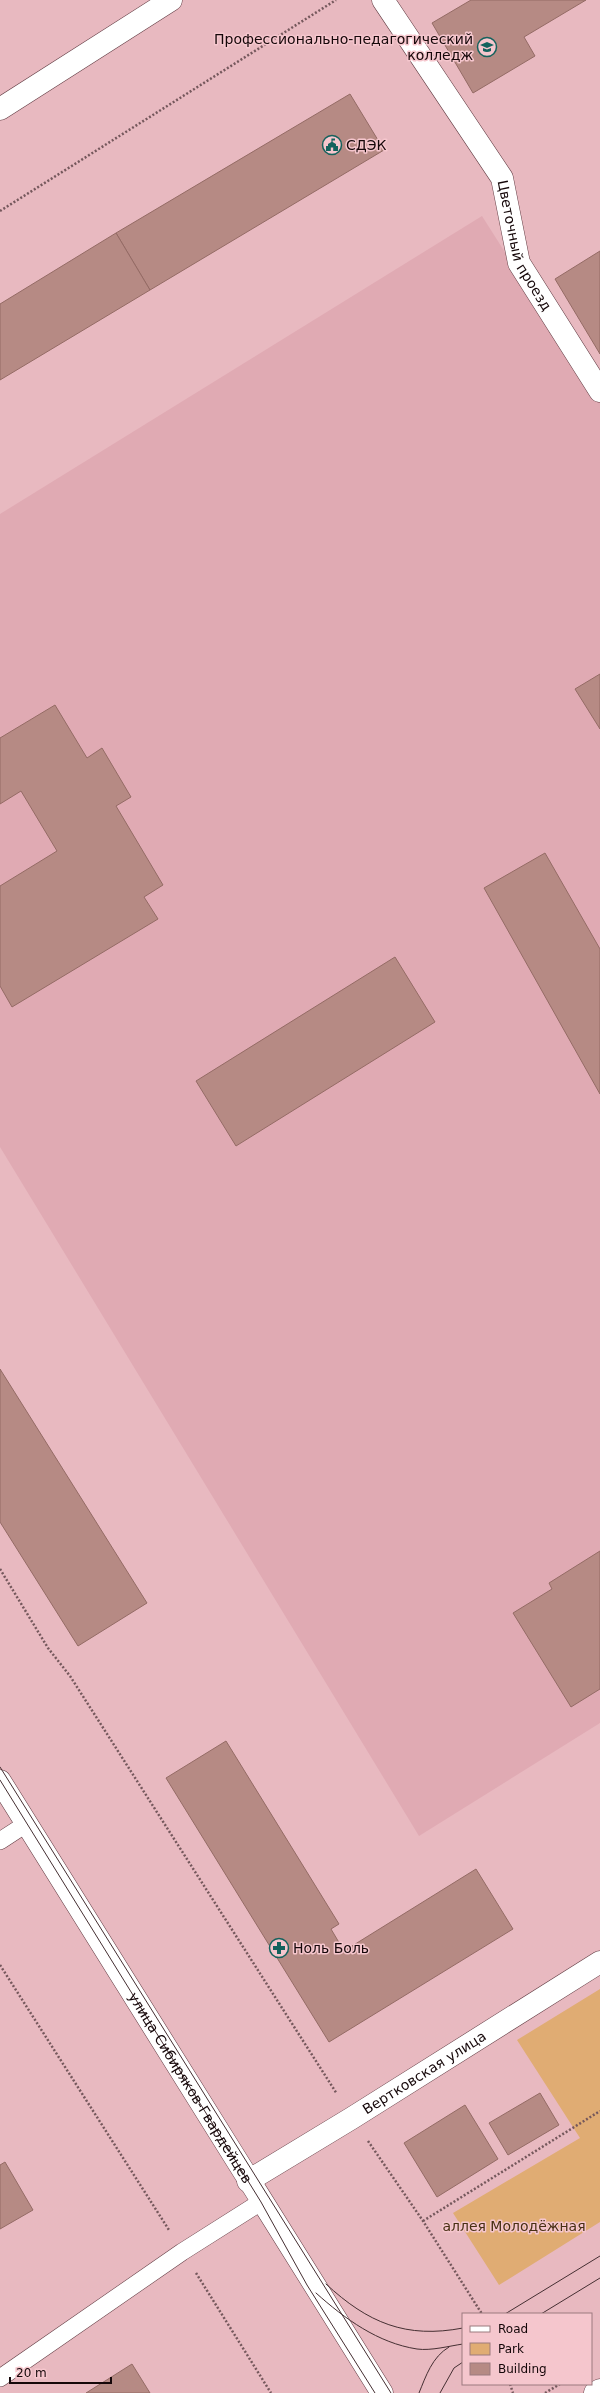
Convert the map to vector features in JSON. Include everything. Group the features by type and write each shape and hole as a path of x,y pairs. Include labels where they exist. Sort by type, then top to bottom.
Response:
{"main road":[{"path":"0,109 171,0"},
{"name":"Цветочный проезд","path":"383,0 502,178 519,263 600,391"},
{"name":"улица Сибиряков-Гвардейцев","path":"0,1781 261,2202 382,2393"},
{"name":"Вертковская улица","path":"248,2181 352,2118 600,1962"},
{"path":"595,2393 600,2390"}],"lane":[{"path":"0,1841 26,1824"},
{"path":"0,2378 182,2252 261,2202"}],"path":[{"path":"0,211 336,0"},
{"path":"0,1569 48,1648 70,1676 352,2118 423,2221 481,2313"},
{"path":"0,1965 271,2393"},
{"path":"423,2221 600,2111"},
{"path":"545,2393 558,2385"}],"shaded area":[{"path":"482,216 600,402 600,1723 419,1836 0,1147 0,514"}],"green space":[{"name":"аллея Молодёжная","path":"600,1989 600,2222 499,2285 453,2213 580,2138 517,2040"}],"building":[{"name":"Профессионально-педагогический колледж","path":"471,0 586,0 524,37 535,56 473,93 432,23"},
{"path":"350,94 384,150 150,290 116,233"},
{"path":"116,233 150,290 0,380 0,304"},
{"path":"600,251 600,354 555,279"},
{"path":"600,674 600,729 575,689"},
{"path":"55,705 87,758 102,748 131,797 116,806 163,885 144,897 158,919 12,1007 0,986 0,886 57,851 21,791 0,804 0,738"},
{"path":"545,853 600,949 600,1094 484,888"},
{"path":"395,957 435,1022 236,1146 196,1081"},
{"path":"0,1369 147,1603 78,1646 0,1522"},
{"path":"600,1551 600,1689 571,1707 513,1613 552,1589 549,1583"},
{"path":"226,1741 339,1924 331,1929 344,1951 476,1869 513,1929 329,2042 166,1778"},
{"path":"540,2093 559,2125 508,2155 489,2123"},
{"path":"465,2105 498,2159 437,2197 404,2143"},
{"path":"5,2162 33,2210 0,2229 0,2165"},
{"path":"132,2364 150,2393 86,2393"}],"tram line":[{"path":"0,1767 391,2393"},
{"path":"0,1780 261,2202 307,2285 375,2393"},
{"path":"507,2313 600,2256"},
{"path":"543,2313 600,2278"},
{"path":"326,2284 357,2309 389,2325 423,2331 442,2331 462,2328"},
{"path":"316,2293 350,2321 376,2336 403,2346 417,2349 434,2349 462,2344"},
{"path":"419,2393 434,2361 449,2347"},
{"path":"440,2393 454,2368 462,2363"}],"place":[{"name":"Профессионально-педагогический колледж","path":"487,47"},
{"name":"СДЭК","path":"332,145"},
{"name":"Ноль Боль","path":"279,1948"}]}
